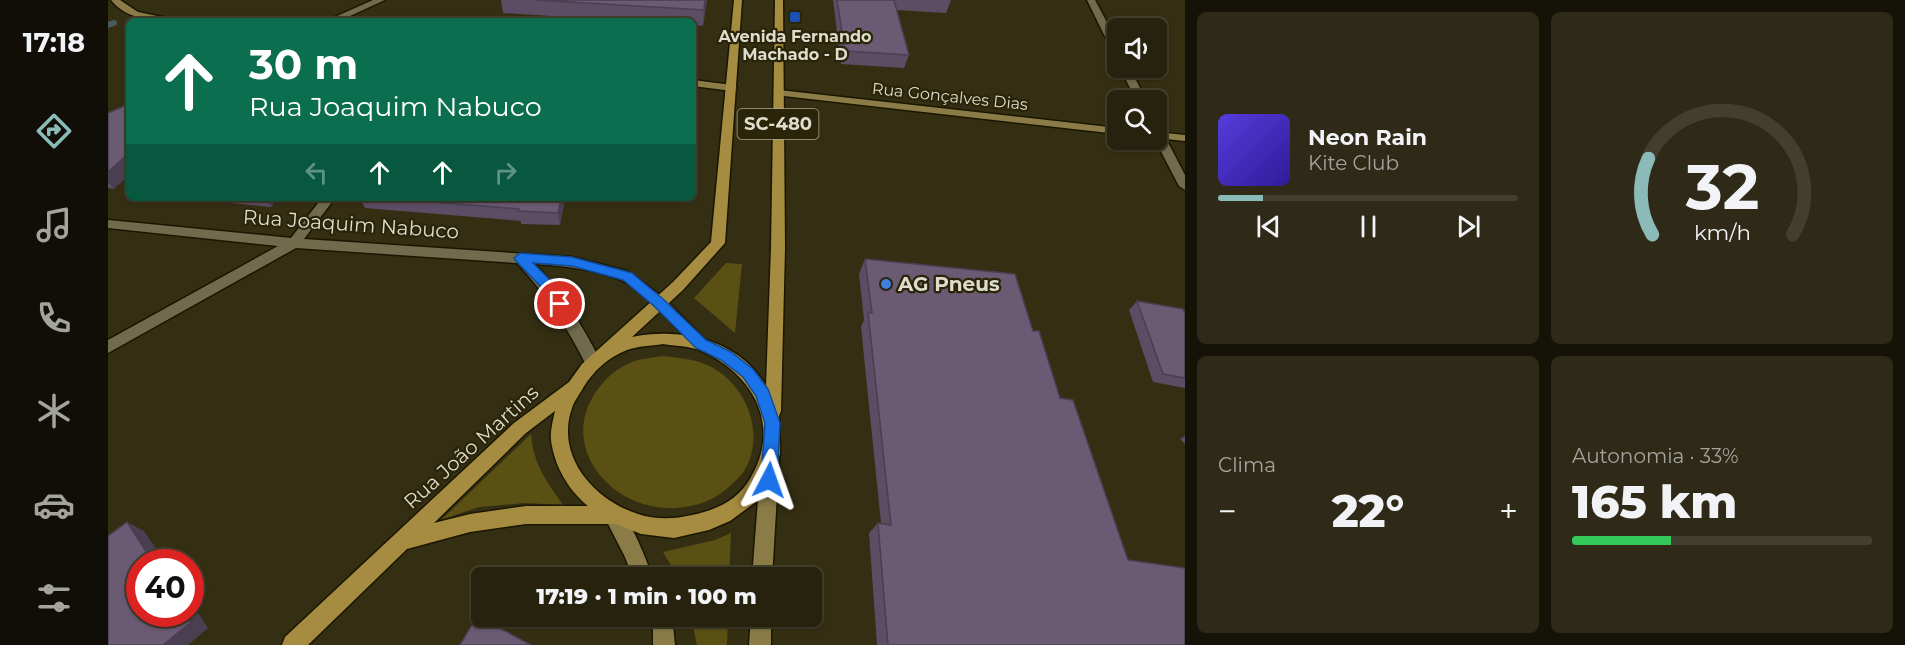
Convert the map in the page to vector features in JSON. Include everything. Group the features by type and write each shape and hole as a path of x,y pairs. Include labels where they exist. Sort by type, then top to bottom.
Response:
{"main road":[{"path":"593,362 626,344 663,338 701,344 726,356 748,373 763,393 772,423 771,456 755,491 728,513 701,524 692,527 651,528 613,516 586,496 568,471 560,442 560,414 570,389 593,362 678,286 718,243 738,0"},
{"name":"SC-480","path":"772,423 778,248 778,0"},
{"name":"Rua João Martins","path":"293,645 520,428 570,389"},
{"name":"Rua João Martins","path":"403,540 470,523 526,515 613,516"}],"street":[{"path":"115,0 121,7 142,17 150,18"},
{"path":"338,18 381,0"},
{"path":"1091,0 1107,31"},
{"path":"696,83 732,88"},
{"name":"Rua Gonçalves Dias","path":"778,93 1107,130"},
{"path":"1167,135 1185,138"},
{"path":"1166,150 1185,186"},
{"path":"108,347 294,243 326,201"},
{"name":"Rua Joaquim Nabuco","path":"108,224 294,243 572,262 627,276 659,302 701,344"},
{"path":"520,258 547,285 573,323 593,362"},
{"path":"763,567 771,456"},
{"path":"613,516 639,567"},
{"path":"663,627 664,645"},
{"path":"760,645 761,627"}],"shaded area":[{"path":"726,263 742,264 735,333 694,298"},
{"path":"661,356 683,358 718,371 738,391 750,416 753,430 750,458 743,473 720,494 706,502 691,506 675,508 651,506 628,498 610,485 595,469 586,449 583,428 588,406 602,384 625,365"},
{"path":"531,434 538,464 563,505 525,503 479,507 441,520"},
{"path":"731,533 729,567 672,567 663,552 715,540"},
{"path":"693,627 728,627 727,645 697,645"}],"building":[{"path":"536,0 705,0 704,10"},
{"path":"837,0 894,0 909,55 845,51"},
{"path":"126,105 126,156 108,172 108,113"},
{"path":"422,201 560,201 558,213 518,211 519,209"},
{"path":"865,259 1015,274 1033,331 1039,331 1060,398 1073,400 1128,560 1185,568 1185,645 888,645 878,523 891,525 868,312 872,313"},
{"path":"1137,301 1183,309 1185,313 1185,378 1163,374"},
{"path":"127,522 145,549 126,549 126,627 185,627 163,645 108,645 108,536"},
{"path":"471,626 497,627 531,645 460,645"}],"waterway":[{"path":"108,25 114,23"}],"place":[{"name":"Avenida Fernando Machado - D","path":"795,17"},
{"name":"AG Pneus","path":"886,284"}],"route":[{"path":"560,304 547,285 520,258 572,262 627,276 659,302 701,344 726,356 748,373 763,393 772,423 769,480"}]}
